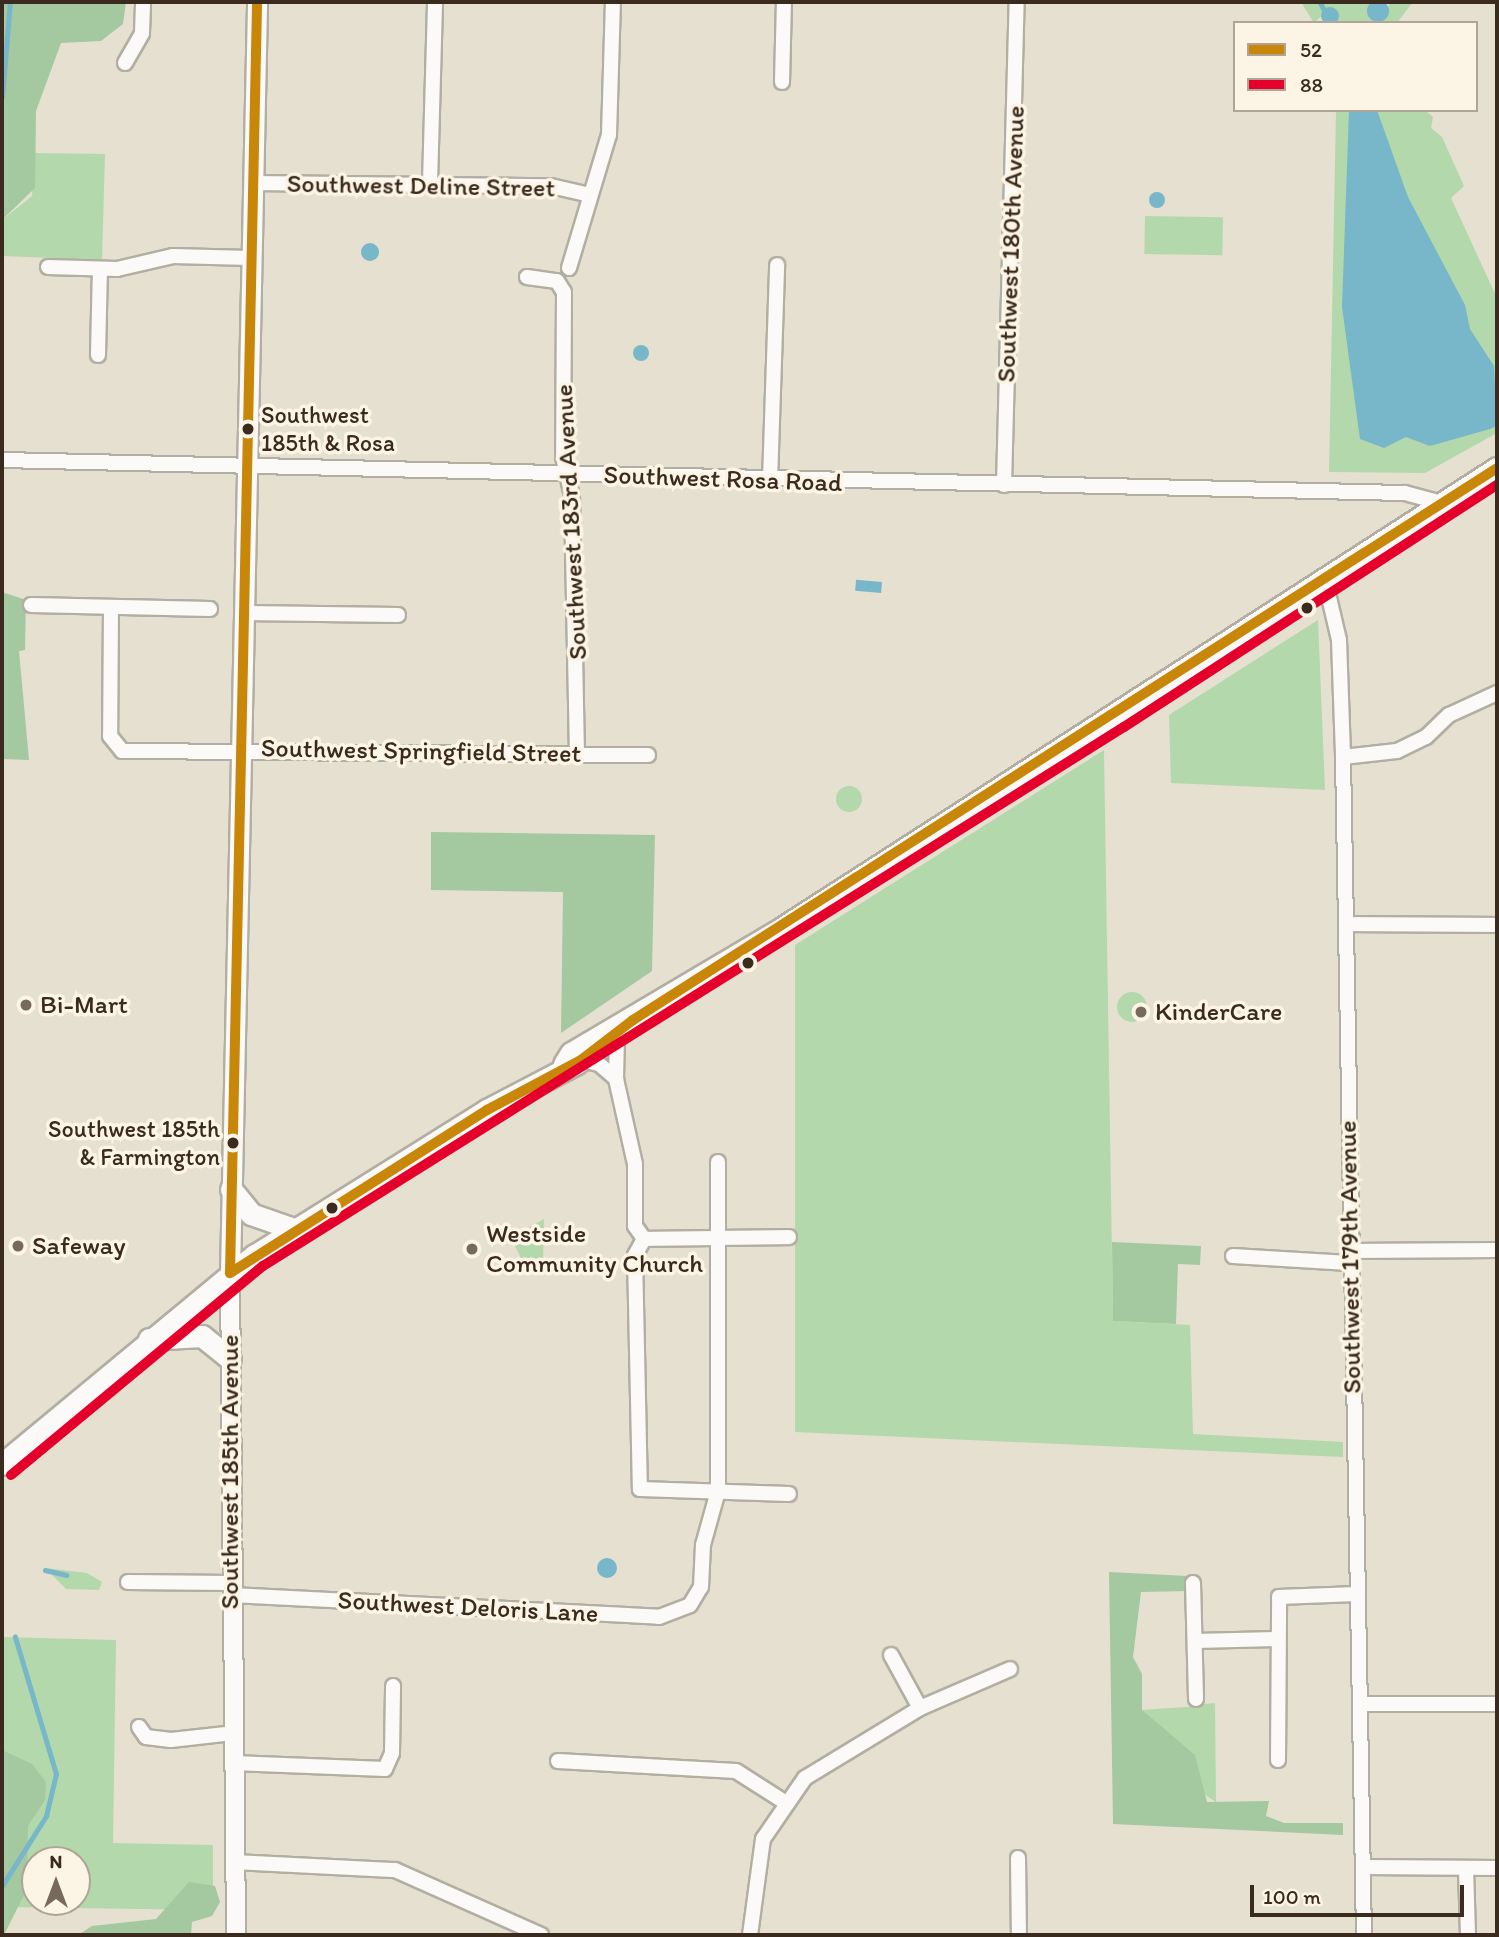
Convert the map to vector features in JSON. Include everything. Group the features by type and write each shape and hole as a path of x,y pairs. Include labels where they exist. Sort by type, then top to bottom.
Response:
{"main road":[{"name":"Southwest 185th Avenue","path":"230,1273 244,463 257,2"},
{"path":"573,1062 570,1053 633,1020 1324,587 1442,503 1497,468"},
{"path":"2,1464 230,1273 294,1229 617,1037 633,1020"},
{"path":"231,1189 251,1214 294,1229"},
{"path":"149,1339 202,1336 230,1359"}],"street":[{"path":"125,63 142,33 143,2"},
{"path":"430,183 435,2"},
{"path":"569,268 609,135 613,2"},
{"path":"782,82 784,2"},
{"name":"Southwest 180th Avenue","path":"1004,485 1017,2"},
{"name":"Southwest Deline Street","path":"252,183 551,186 589,195"},
{"path":"48,267 100,268 173,256 250,258"},
{"path":"769,481 777,265"},
{"path":"98,355 100,268"},
{"name":"Southwest 183rd Avenue","path":"527,277 557,281 564,292 567,475 577,753"},
{"name":"Southwest Rosa Road","path":"2,460 244,463 769,481 1405,493 1442,503"},
{"name":"Southwest 179th Avenue","path":"1324,587 1339,640 1343,757 1349,1257 1364,1935"},
{"path":"31,605 210,609"},
{"name":"Southwest Springfield Street","path":"111,608 112,747 167,753 241,748 648,755"},
{"path":"243,613 398,615"},
{"path":"1343,757 1397,751 1426,737 1449,715 1497,693"},
{"path":"1347,924 1497,925"},
{"path":"617,1037 616,1079 635,1164 635,1227 644,1239"},
{"path":"573,1062 599,1064 616,1079"},
{"path":"718,1162 718,1491"},
{"path":"644,1239 789,1237"},
{"path":"644,1239 635,1255 640,1489 789,1494"},
{"path":"1233,1256 1349,1257 1497,1250"},
{"name":"Southwest 185th Avenue","path":"230,1273 236,1935"},
{"name":"Southwest Deloris Lane","path":"128,1583 659,1616 679,1614 699,1596 702,1545 718,1491"},
{"path":"1193,1583 1196,1699"},
{"path":"1278,1760 1276,1608 1285,1593 1356,1594"},
{"path":"1195,1641 1276,1639"},
{"path":"891,1655 920,1708"},
{"path":"750,1935 753,1878 783,1801 838,1755 920,1708 1010,1669"},
{"path":"233,1763 384,1769 392,1754 393,1686"},
{"path":"1360,1704 1497,1704"},
{"path":"139,1727 146,1737 172,1740 233,1732"},
{"path":"558,1761 736,1771 783,1801"},
{"path":"1018,1857 1019,1935"},
{"path":"236,1862 395,1870 541,1935"},
{"path":"1364,1867 1497,1868"},
{"path":"1466,1868 1468,1935"}],"green space":[{"path":"2,2 126,2 123,24 101,41 61,43 36,111 35,188 2,220"},
{"path":"1301,2 1369,2 1373,21 1336,21 1330,8 1313,21"},
{"path":"1390,2 1413,2 1399,21 1384,21"},
{"path":"1336,112 1427,112 1433,117 1431,128 1442,137 1464,186 1451,198 1497,298 1497,433 1425,473 1329,472"},
{"path":"35,153 105,154 102,260 2,256 2,220 32,196"},
{"path":"1145,216 1223,217 1222,255 1144,254"},
{"path":"2,592 26,600 25,650 19,651 29,760 2,759"},
{"path":"1318,620 1325,790 1171,783 1169,715"},
{"path":"1104,750 1113,1321 1190,1325 1193,1434 1343,1442 1343,1457 795,1432 795,945"},
{"path":"849,786 858,790 862,799 858,808 849,812 840,808 836,799 840,790"},
{"path":"431,832 655,835 652,971 561,1033 563,892 431,890"},
{"path":"1132,992 1142,997 1147,1007 1142,1017 1132,1022 1122,1017 1117,1007 1122,997"},
{"path":"544,1219 543,1260 522,1260 511,1238"},
{"path":"1112,1242 1201,1246 1200,1265 1178,1264 1176,1324 1113,1321"},
{"path":"45,1568 87,1573 102,1582 99,1590 66,1589"},
{"path":"1109,1572 1188,1576 1188,1591 1141,1592 1133,1657 1142,1674 1142,1710 1195,1755 1207,1802 1269,1801 1266,1816 1284,1823 1343,1823 1343,1835 1113,1824"},
{"path":"2,1637 116,1640 113,1843 213,1845 213,1910 91,1908 91,1846 21,1846 21,1907 2,1907"},
{"path":"1200,1652 1204,1704 1215,1703 1216,1802 1202,1793 1191,1752 1141,1710 1200,1706"},
{"path":"2,1750 32,1764 46,1782 45,1800 28,1826 28,1846 21,1846 21,1901 4,1935"},
{"path":"189,1882 215,1886 220,1902 212,1916 192,1922 191,1935 78,1935 92,1926 156,1919"}],"water":[{"path":"1374,1 1382,1 1388,7 1388,15 1382,21 1374,21 1368,15 1368,7"},
{"path":"1326,7 1334,7 1339,12 1338,21 1321,20 1321,12"},
{"path":"1349,112 1378,112 1408,197 1465,305 1470,329 1494,366 1497,426 1430,446 1406,437 1384,448 1360,439 1342,307"},
{"path":"1157,192 1163,194 1163,206 1157,208 1151,206 1149,200 1151,194"},
{"path":"366,243 374,243 379,252 377,259 366,261 361,256 361,248"},
{"path":"638,345 644,345 649,353 647,359 638,361 633,356 633,350"},
{"path":"856,580 882,582 881,593 855,591"},
{"path":"603,1558 611,1558 617,1568 611,1578 603,1578 597,1572 597,1564"}],"waterway":[{"path":"2,97 10,2"},
{"path":"1320,2 1330,21"},
{"path":"45,1570 66,1575"},
{"path":"2,1886 46,1816 56,1774 15,1637"}],"transit line":[{"name":"52","path":"230,1273 257,2"},
{"name":"52","path":"230,1273 487,1110 581,1060 633,1020 1497,468"},
{"name":"88","path":"11,1475 263,1266 1124,727 1497,485"}],"place":[{"name":"Southwest 185th & Rosa","path":"248,429"},
{"name":"Bi-Mart","path":"26,1005"},
{"name":"KinderCare","path":"1141,1012"},
{"name":"Southwest 185th & Farmington","path":"233,1143"},
{"name":"Safeway","path":"18,1246"},
{"name":"Westside Community Church","path":"472,1249"}]}
